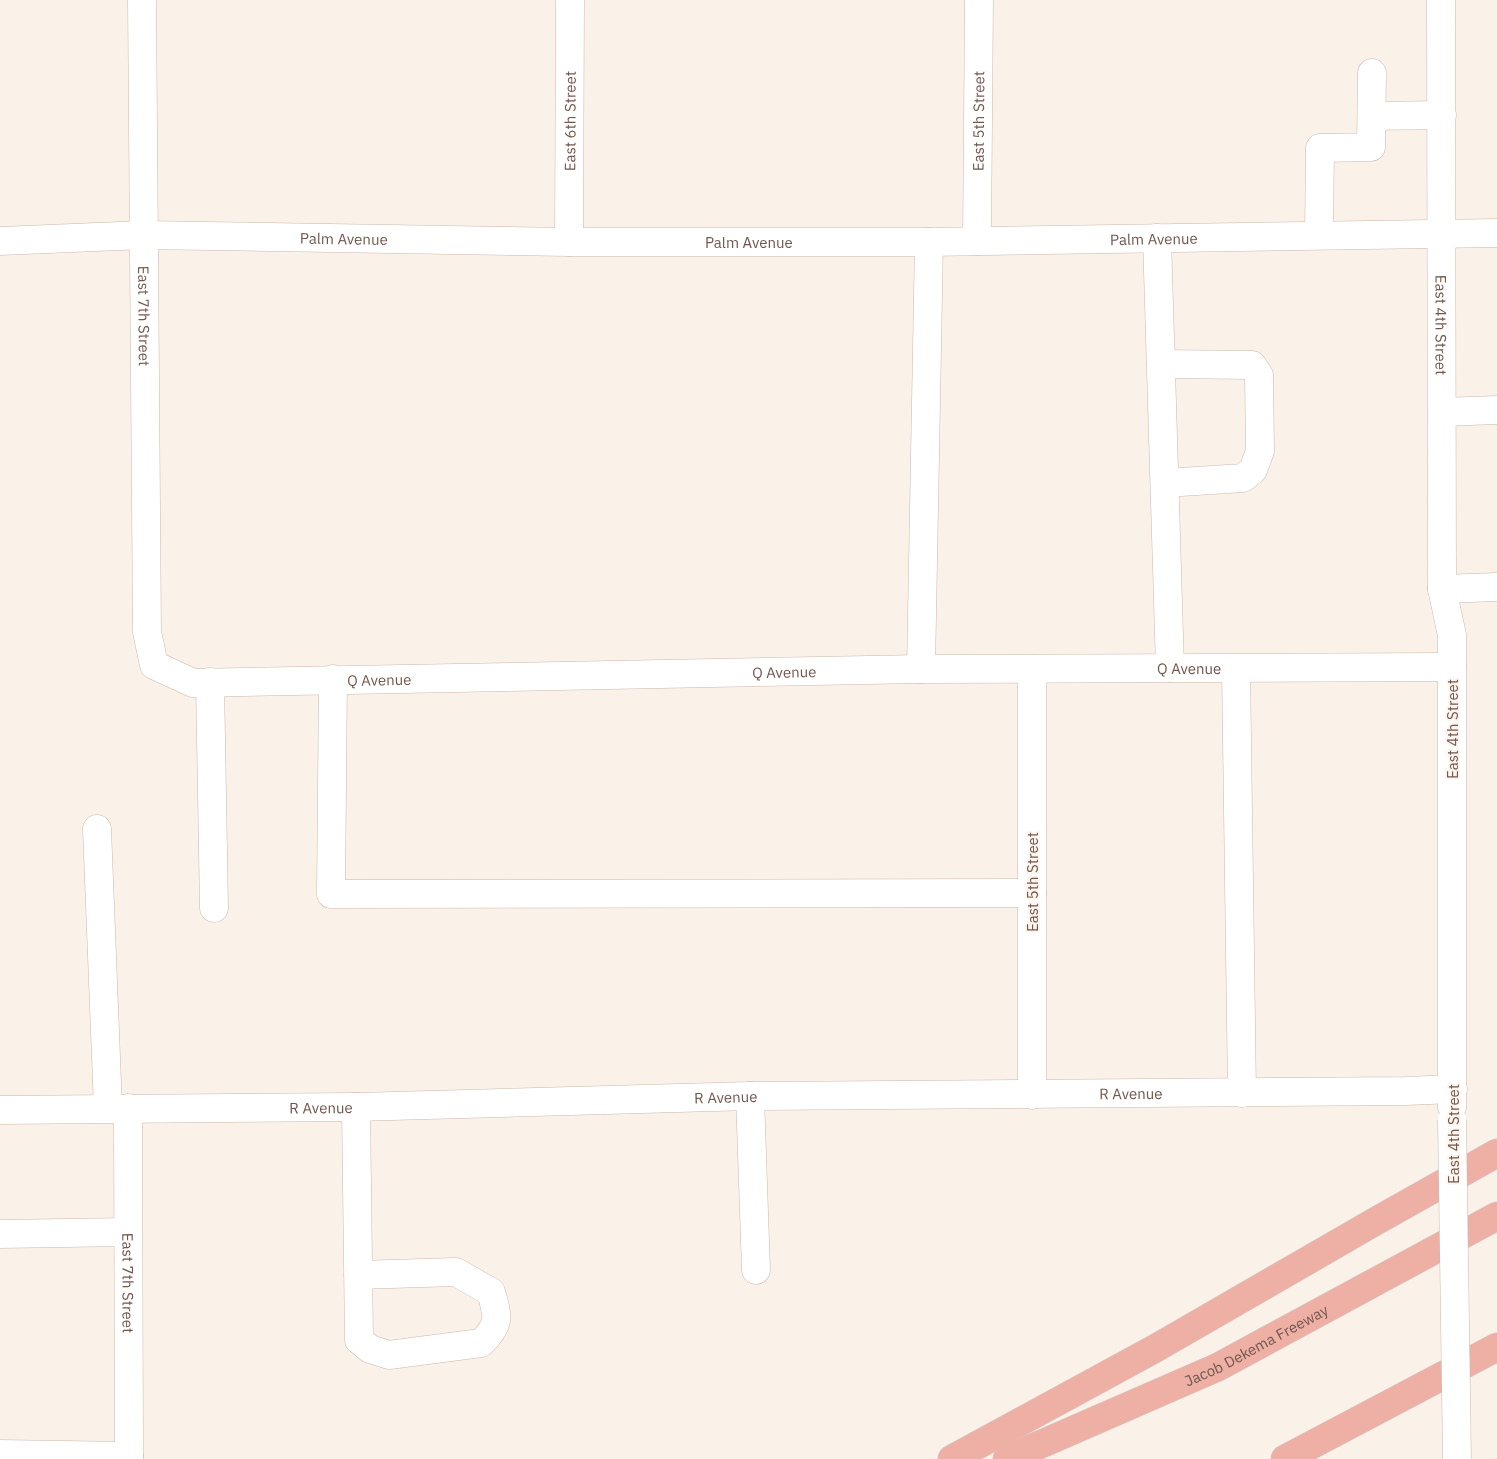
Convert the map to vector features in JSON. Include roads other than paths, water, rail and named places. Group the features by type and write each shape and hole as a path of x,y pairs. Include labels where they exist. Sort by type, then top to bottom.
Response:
{"highway":[{"path":"952,1459 1156,1348 1497,1153"},
{"name":"Jacob Dekema Freeway","path":"1007,1459 1218,1367 1497,1216"},
{"path":"1286,1459 1497,1347"}],"street":[{"name":"East 7th Street","path":"142,0 147,632"},
{"name":"East 6th Street","path":"570,0 570,242"},
{"name":"East 5th Street","path":"977,241 979,0"},
{"name":"East 4th Street","path":"1442,0 1442,589 1452,635 1452,1120 1457,1459"},
{"path":"1319,235 1320,148 1371,147 1372,73"},
{"path":"1372,116 1442,115"},
{"name":"Palm Avenue","path":"0,241 144,235 570,242 929,242 1497,233"},
{"path":"1156,238 1170,668"},
{"path":"921,669 929,242"},
{"path":"1160,364 1252,365 1259,375 1260,451 1253,470 1243,478 1165,483"},
{"path":"1442,412 1497,410"},
{"path":"1442,589 1497,587"},
{"name":"Q Avenue","path":"147,632 154,665 193,683 921,669 1452,667"},
{"name":"East 5th Street","path":"1032,669 1032,1095"},
{"path":"1236,669 1242,1093"},
{"path":"333,679 330,894 1032,893"},
{"path":"210,682 214,908"},
{"name":"East 7th Street","path":"97,829 128,1232 129,1458"},
{"name":"R Avenue","path":"0,1110 356,1107 750,1096 1242,1093 1453,1089"},
{"path":"750,1096 756,1270"},
{"path":"356,1107 358,1275 359,1340 370,1349 388,1355 481,1343 492,1333 498,1316 491,1292 456,1272 358,1275"},
{"path":"0,1234 128,1232"},
{"path":"0,1454 129,1458"}]}
